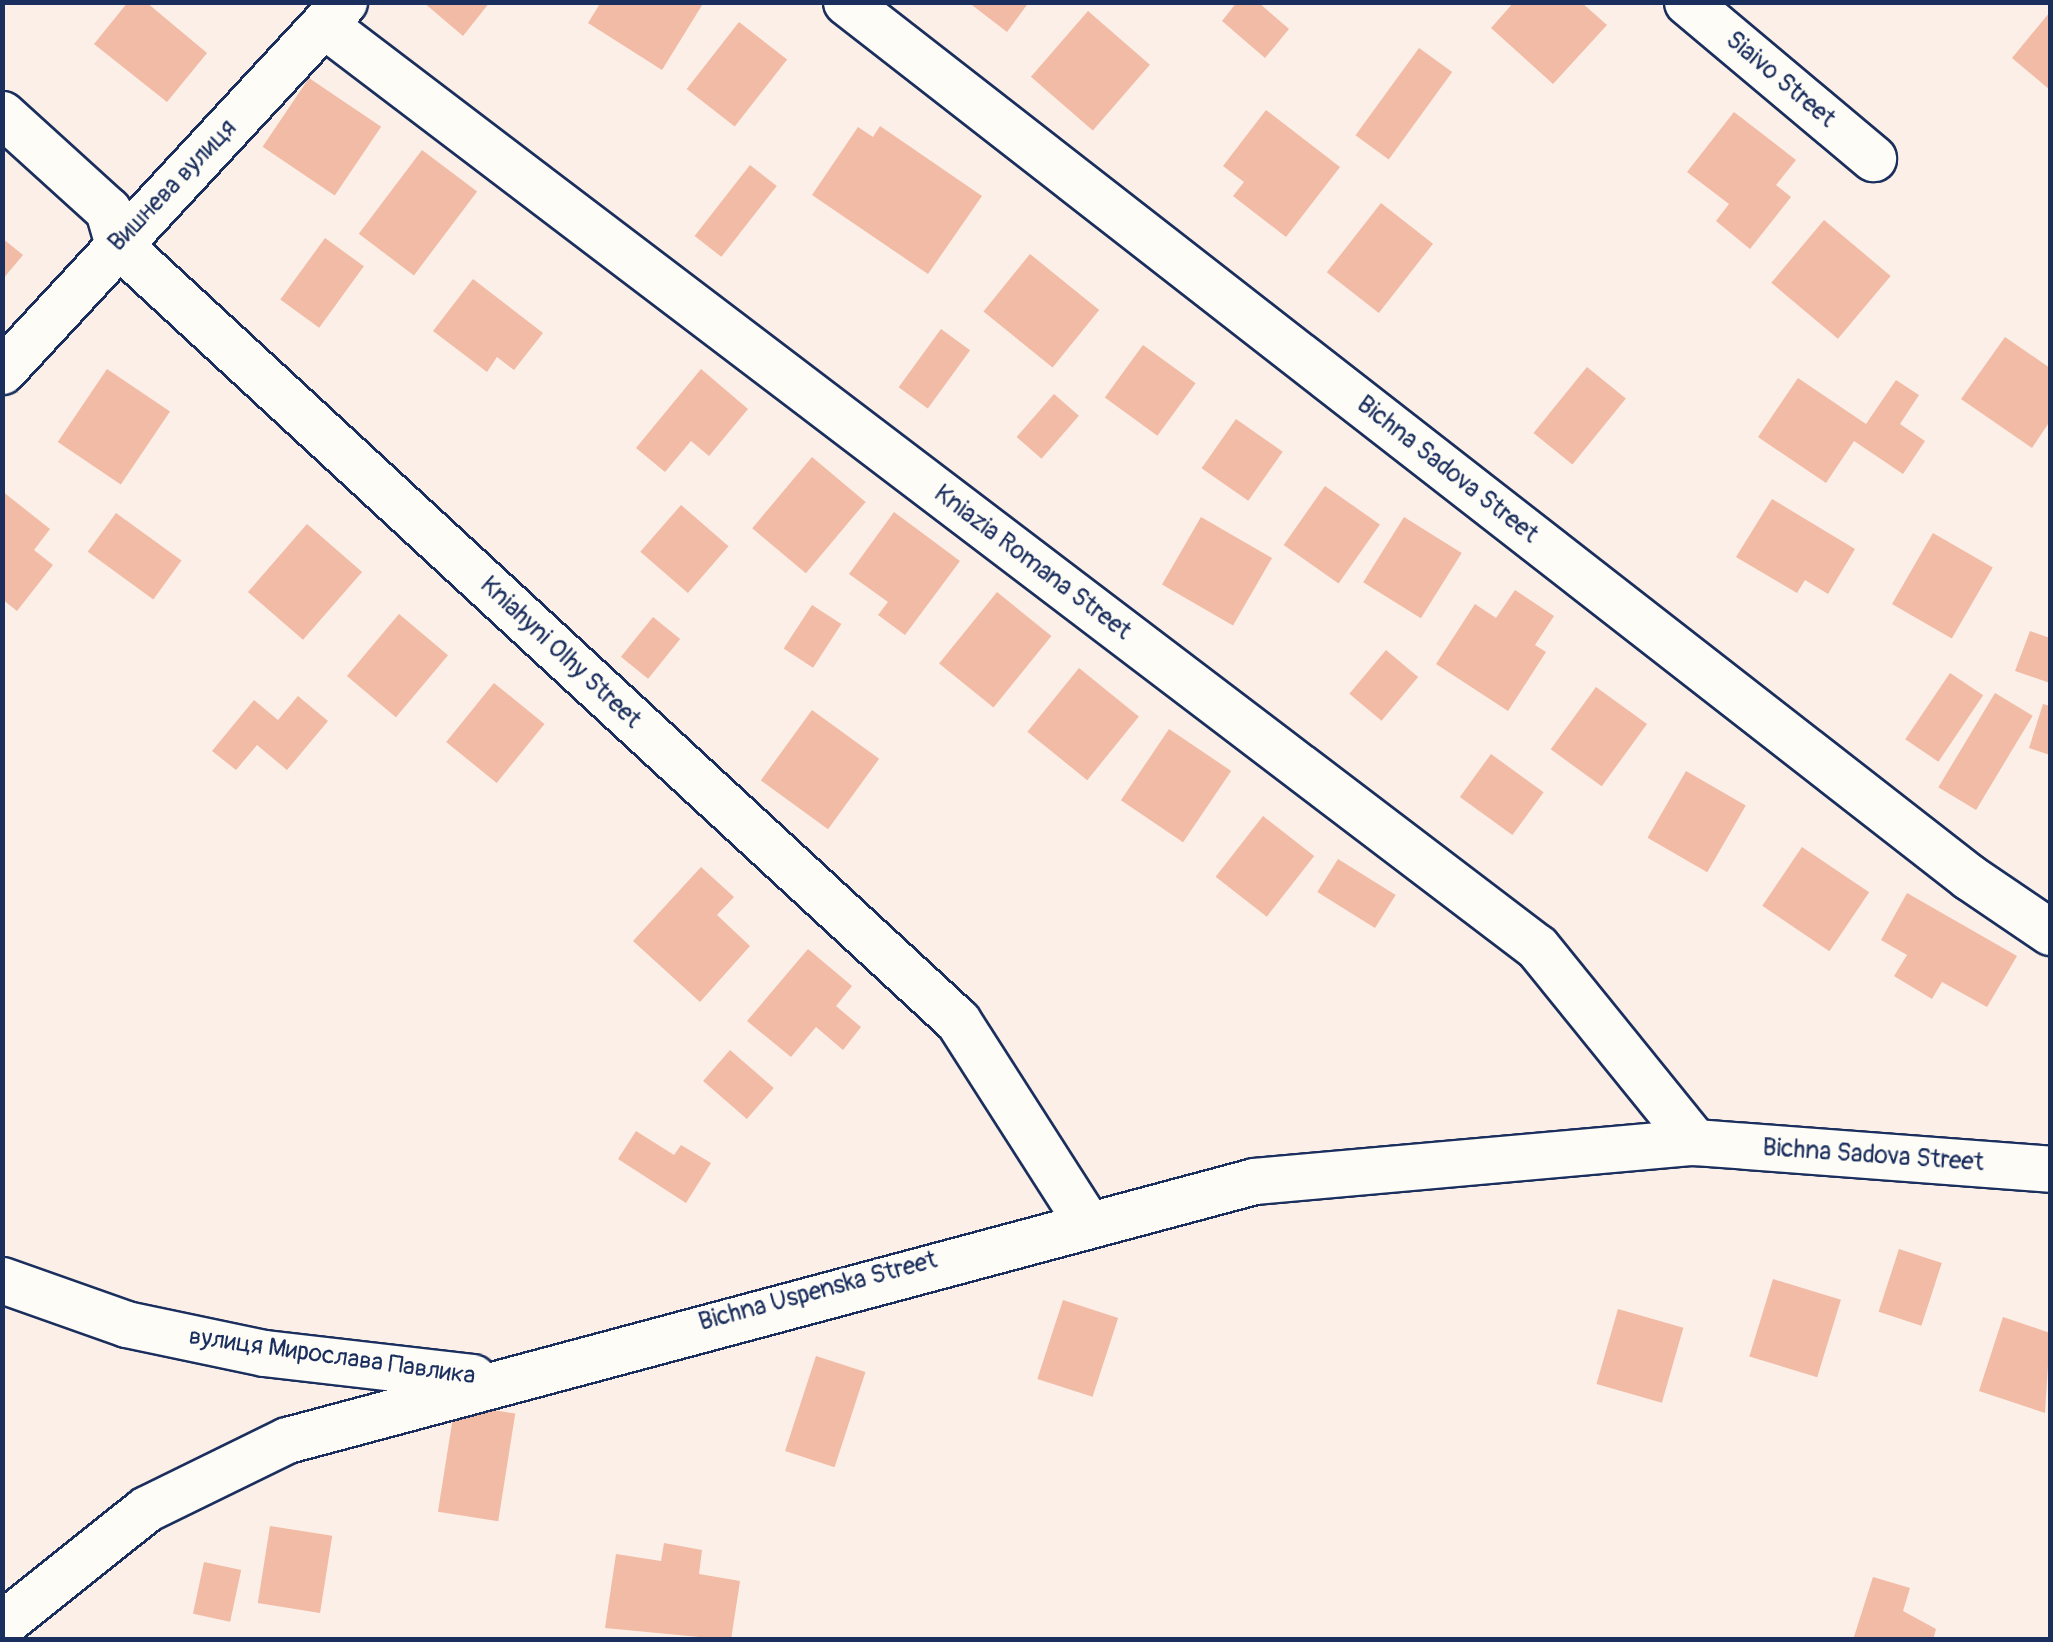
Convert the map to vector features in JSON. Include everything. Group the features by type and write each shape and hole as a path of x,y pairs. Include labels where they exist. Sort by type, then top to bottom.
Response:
{"street":[{"name":"Bichna Sadova Street","path":"846,2 1969,877 2050,932"},
{"name":"Siaivo Street","path":"1686,2 1873,158"},
{"name":"Вишнева вулиця","path":"2,370 335,15"},
{"name":"Kniazia Romana Street","path":"335,15 1537,948 1694,1142"},
{"name":"Kniahyni Olhy Street","path":"2,114 108,210 118,244 958,1021 1086,1221"},
{"name":"Bichna Sadova Street","path":"1694,1142 2050,1168"},
{"name":"Bichna Uspenska Street","path":"2,1624 98,1544 182,1489 287,1440 491,1379 1086,1221 1254,1181 1694,1142"},
{"name":"вулиця Мирослава Павлика","path":"2,1280 126,1324 264,1353 491,1379"}],"building":[{"path":"128,2 146,2 207,53 167,102 94,44"},
{"path":"423,2 490,2 463,36"},
{"path":"601,2 704,2 662,70 588,23"},
{"path":"968,2 1029,2 1007,32"},
{"path":"1237,2 1258,2 1289,29 1265,58 1222,21"},
{"path":"1514,2 1581,2 1607,25 1553,84 1491,28"},
{"path":"1088,11 1150,65 1093,130 1031,77"},
{"path":"2050,12 2050,90 2012,58"},
{"path":"739,22 787,60 735,127 687,89"},
{"path":"1419,48 1452,72 1389,159 1356,135"},
{"path":"309,78 381,127 335,195 263,147"},
{"path":"1266,110 1340,167 1286,237 1233,196 1244,182 1223,166"},
{"path":"1734,112 1796,160 1776,185 1791,197 1750,249 1716,221 1729,204 1687,172"},
{"path":"880,126 982,196 928,274 812,195 858,127 873,137"},
{"path":"422,150 477,192 414,275 359,234"},
{"path":"750,165 777,186 721,257 695,236"},
{"path":"1381,203 1433,244 1379,313 1327,272"},
{"path":"1824,220 1891,276 1838,339 1771,283"},
{"path":"2,238 23,255 2,280"},
{"path":"325,238 364,266 319,328 280,299"},
{"path":"1030,254 1099,310 1053,368 983,312"},
{"path":"473,279 543,333 514,370 497,357 487,372 433,331"},
{"path":"941,329 970,350 928,408 899,387"},
{"path":"2005,337 2050,368 2050,421 2032,448 1961,399"},
{"path":"1143,345 1196,383 1157,436 1105,398"},
{"path":"1587,367 1626,398 1572,465 1534,433"},
{"path":"107,369 170,411 121,484 58,442"},
{"path":"701,369 748,409 709,456 691,441 665,472 636,448"},
{"path":"1798,378 1866,424 1896,380 1919,395 1900,424 1925,441 1903,474 1854,441 1826,483 1758,437"},
{"path":"1054,394 1079,416 1042,459 1017,437"},
{"path":"1236,419 1283,452 1248,501 1202,468"},
{"path":"812,457 866,502 806,573 752,528"},
{"path":"1325,486 1380,524 1339,583 1284,545"},
{"path":"2,491 50,529 34,550 53,565 17,611 2,599"},
{"path":"1772,499 1855,549 1828,594 1805,580 1797,593 1736,557"},
{"path":"681,505 729,546 688,593 640,552"},
{"path":"894,512 960,561 905,635 878,615 888,602 849,574"},
{"path":"116,513 182,561 153,599 88,552"},
{"path":"1201,517 1272,558 1233,626 1162,585"},
{"path":"1404,517 1462,553 1421,618 1363,582"},
{"path":"307,524 362,572 303,640 248,592"},
{"path":"1933,533 1993,568 1952,639 1892,604"},
{"path":"1515,590 1554,616 1535,645 1546,652 1508,711 1436,664 1475,604 1496,618"},
{"path":"997,592 1051,636 994,708 939,663"},
{"path":"812,605 841,624 813,668 784,649"},
{"path":"399,614 448,655 396,717 347,676"},
{"path":"653,617 680,639 648,679 621,657"},
{"path":"2030,631 2050,638 2050,683 2015,671"},
{"path":"1386,650 1418,677 1382,721 1349,694"},
{"path":"1079,668 1139,716 1087,780 1027,732"},
{"path":"1950,673 1983,695 1938,762 1905,739"},
{"path":"494,683 545,724 497,783 446,742"},
{"path":"1596,687 1647,724 1602,786 1551,749"},
{"path":"1995,693 2033,716 1976,810 1938,787"},
{"path":"298,696 328,721 287,770 257,745 236,770 212,751 254,700 278,720"},
{"path":"2043,704 2050,706 2050,755 2029,748"},
{"path":"812,710 879,759 828,829 761,780"},
{"path":"1169,729 1231,771 1183,842 1121,800"},
{"path":"1491,754 1544,792 1512,835 1460,797"},
{"path":"1686,771 1746,805 1707,872 1648,838"},
{"path":"1263,816 1314,856 1267,917 1216,877"},
{"path":"1802,847 1869,892 1829,951 1762,906"},
{"path":"1338,859 1396,895 1375,928 1317,892"},
{"path":"701,867 734,897 717,915 750,946 700,1002 633,941"},
{"path":"1907,893 2017,956 1987,1007 1942,982 1932,999 1894,976 1907,955 1881,940"},
{"path":"808,949 852,986 836,1006 861,1027 843,1050 816,1027 791,1057 747,1021"},
{"path":"730,1050 774,1088 747,1119 703,1081"},
{"path":"636,1131 674,1155 681,1145 711,1163 686,1203 618,1159"},
{"path":"1899,1249 1942,1263 1921,1326 1879,1312"},
{"path":"1773,1279 1841,1300 1817,1377 1749,1356"},
{"path":"1063,1300 1118,1318 1093,1397 1037,1379"},
{"path":"1618,1309 1683,1328 1662,1403 1597,1384"},
{"path":"2003,1317 2050,1333 2045,1413 1979,1391"},
{"path":"816,1356 865,1372 835,1467 785,1451"},
{"path":"455,1404 515,1414 498,1521 438,1512"},
{"path":"270,1526 332,1536 320,1613 258,1603"},
{"path":"664,1543 702,1550 699,1574 740,1581 731,1640 605,1628 616,1554 661,1561"},
{"path":"204,1562 241,1570 230,1622 193,1614"},
{"path":"1873,1577 1910,1588 1903,1611 1936,1629 1933,1640 1853,1640"}]}
